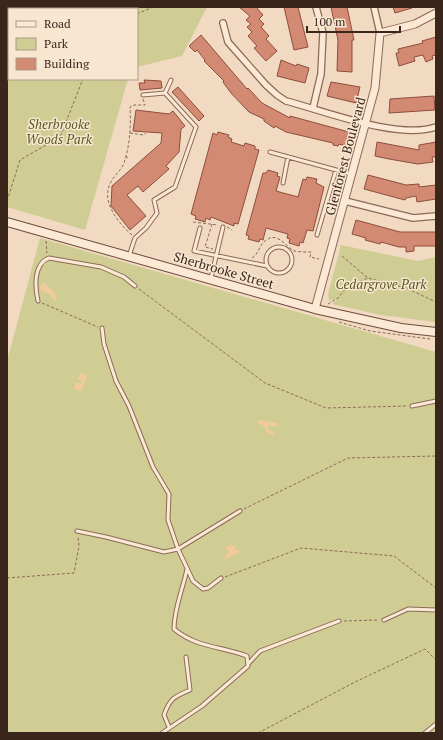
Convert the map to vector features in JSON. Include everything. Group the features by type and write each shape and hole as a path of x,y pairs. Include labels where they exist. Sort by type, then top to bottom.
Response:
{"main road":[{"name":"Sherbrooke Street","path":"7,222 315,309 402,328 436,332"}],"street":[{"path":"313,108 321,74 323,33 316,7"},
{"name":"Glenforest Boulevard","path":"315,309 367,124 377,78 380,33 374,7"},
{"path":"380,33 415,24 436,13"},
{"path":"223,22 228,42 277,96 286,101 367,124 411,131 436,127"},
{"path":"345,202 413,218 436,216"}],"lane":[{"path":"165,93 171,80"},
{"path":"142,95 165,93"},
{"path":"129,256 135,238 146,228 157,213 154,200 175,187 196,127 165,93"},
{"path":"270,152 353,174"},
{"path":"283,183 288,157"},
{"path":"317,235 336,170"},
{"path":"210,279 218,251 222,226"},
{"path":"200,228 194,251 216,257 267,266 273,272 285,271 291,265 290,253 283,248 278,247 270,250 266,258 267,266"},
{"path":"38,301 35,283 41,264 49,258 101,267 124,277 135,286"},
{"path":"102,328 104,344 116,381 129,406 153,467 169,494 168,520 187,569 193,581 203,589 208,588 221,578"},
{"path":"412,406 436,401"},
{"path":"77,532 106,537 164,552 178,549 240,511"},
{"path":"187,569 174,617 174,629 185,638 206,646 232,650 248,656 248,664"},
{"path":"384,620 408,609 436,610"},
{"path":"162,733 202,706 248,666 260,650 339,621"},
{"path":"169,727 164,715 167,707 173,697 190,690 186,657"},
{"path":"425,733 436,724"}],"path":[{"path":"138,14 153,7"},
{"path":"7,201 20,160 60,137 83,80"},
{"path":"135,238 124,228 110,207 109,184 123,164 130,133 130,107 134,104 145,105 142,95"},
{"path":"130,133 143,135 146,133"},
{"path":"125,156 129,160"},
{"path":"193,222 229,227 232,230"},
{"path":"212,224 205,247 218,251"},
{"path":"46,233 49,258"},
{"path":"250,260 256,256 261,244 266,239 275,238 282,241 293,251 310,252 310,257 319,259"},
{"path":"342,256 368,278 406,288 436,302"},
{"path":"327,312 329,302 338,298 348,286 368,278"},
{"path":"135,286 265,383 326,408 412,406"},
{"path":"38,301 102,328"},
{"path":"240,511 348,458 436,456"},
{"path":"7,578 74,573 79,546 77,532"},
{"path":"221,578 253,568 301,548 394,556 436,588"},
{"path":"339,621 384,620"},
{"path":"258,733 355,682 425,649 436,660"}],"green space":[{"name":"Sherbrooke Woods Park","path":"7,7 98,8 8,8 8,80 128,80 85,230 7,207"},
{"path":"207,7 182,56 138,67 138,8 120,8"},
{"path":"40,238 436,352 436,733 7,733 7,361"},
{"name":"Cedargrove Park","path":"341,245 418,261 436,257 436,322 380,315 332,304 337,299 329,301 328,294"}],"sand":[{"path":"44,283 56,295 56,302 51,298 51,295 41,290 40,287"},
{"path":"80,373 85,374 87,377 82,390 79,391 74,389 75,383 82,383 81,380 78,380"},
{"path":"261,420 278,424 275,427 269,425 268,427 269,430 274,432 273,435 267,433 263,425 258,424 257,421"},
{"path":"231,545 235,546 235,550 239,550 239,553 226,560 225,555 229,552 225,548"}],"building":[{"path":"239,7 256,7 263,15 259,19 264,24 261,27 269,36 266,39 277,51 266,61 254,48 257,46 248,36 252,32 247,27 251,24 246,20 250,16"},
{"path":"284,7 298,7 308,47 294,50"},
{"path":"331,7 347,7 354,40 352,40 352,72 337,71 338,40"},
{"path":"393,7 412,7 412,8 395,13"},
{"path":"201,35 247,89 248,88 262,103 290,118 290,116 349,132 346,146 339,144 338,146 333,145 333,143 286,132 275,126 274,128 264,121 264,119 249,112 231,93 223,82 224,81 204,61 205,60 197,50 195,52 189,46"},
{"path":"436,37 436,55 432,56 433,59 426,62 423,55 414,57 415,61 399,66 396,53 399,53 398,49 423,43 422,41"},
{"path":"281,60 296,66 297,64 309,68 305,83 277,76"},
{"path":"144,80 161,81 162,88 140,90 139,83 145,83"},
{"path":"331,82 360,87 356,103 327,96"},
{"path":"178,87 204,116 199,121 172,92"},
{"path":"434,96 435,110 389,113 390,99"},
{"path":"136,110 169,114 173,111 185,126 181,129 179,152 166,166 169,169 143,192 138,186 127,195 146,216 130,230 111,206 112,186 161,143 162,133 133,131"},
{"path":"218,132 229,135 228,137 232,139 231,142 244,146 245,143 255,146 255,149 259,150 238,224 234,223 234,226 211,217 210,220 206,218 205,222 195,219 196,216 191,214 213,133 217,135"},
{"path":"377,142 419,150 419,145 436,142 436,157 432,157 433,162 418,164 375,156"},
{"path":"268,170 278,173 277,176 280,177 276,191 298,197 303,179 306,180 307,177 317,179 316,183 324,187 313,231 307,230 303,243 300,242 299,246 289,243 290,239 287,238 288,234 266,228 263,240 260,239 259,242 248,239 249,236 246,235 263,173 266,173"},
{"path":"368,175 406,185 419,184 419,187 436,185 436,199 417,202 416,196 406,198 405,200 364,189"},
{"path":"356,220 400,232 436,232 436,246 414,246 414,251 406,252 406,247 399,247 381,242 380,244 365,240 366,238 352,234"}]}
